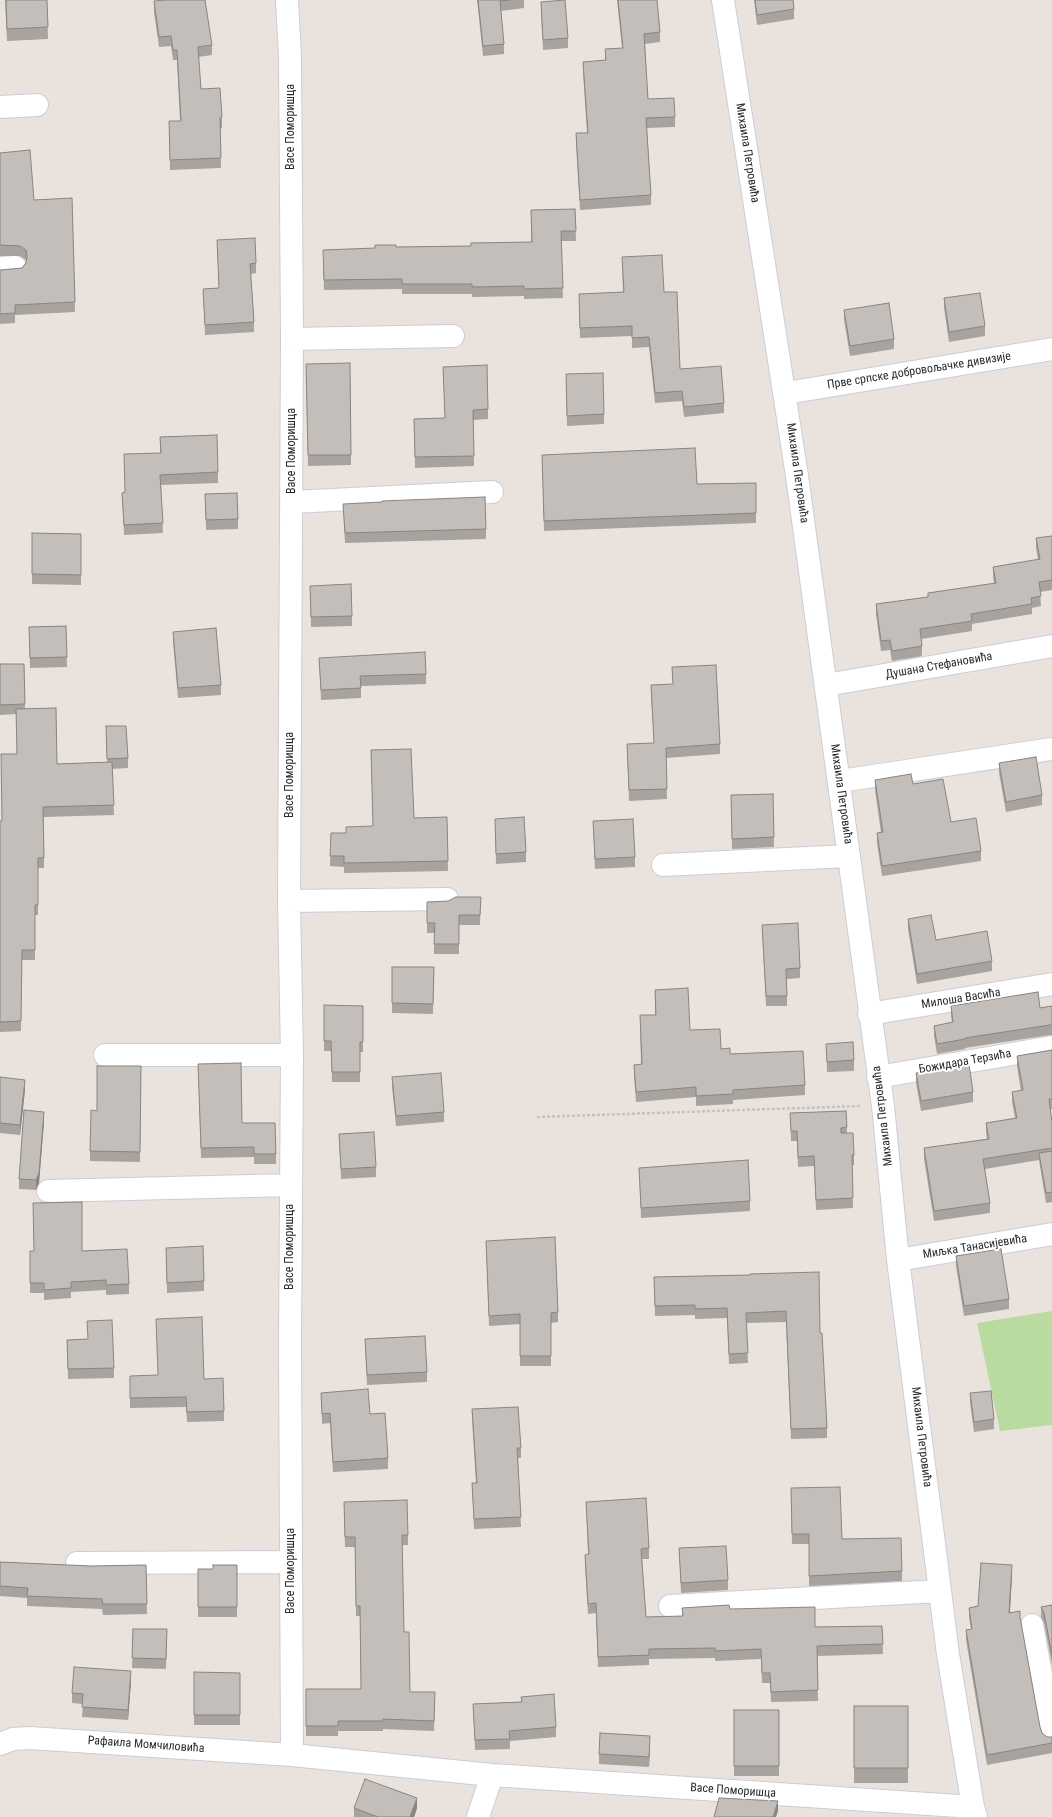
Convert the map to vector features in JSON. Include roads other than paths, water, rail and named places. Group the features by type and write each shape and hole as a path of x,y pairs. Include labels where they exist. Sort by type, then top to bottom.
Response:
{"street":[{"name":"Васе Поморишца","path":"288,0 290,65 292,338 289,901 292,1055 292,1755 492,1775 975,1812"},
{"name":"Михаила Петровића","path":"724,0 786,393 840,781 869,1014 883,1106 898,1260 948,1654 975,1812"},
{"path":"0,107 37,105"},
{"path":"292,338 453,336"},
{"name":"Прве српске добровољачке дивизије","path":"786,393 1052,350"},
{"path":"292,502 492,492"},
{"name":"Душана Стефановића","path":"826,685 1052,646"},
{"path":"840,781 1052,749"},
{"path":"663,865 849,856"},
{"path":"289,901 447,899"},
{"name":"Милоша Васића","path":"869,1014 1052,984"},
{"name":"Божидара Терзића","path":"878,1077 1052,1047"},
{"path":"105,1055 292,1055"},
{"path":"48,1191 291,1185"},
{"name":"Миљка Танасијевића","path":"898,1260 1052,1234"},
{"path":"77,1563 291,1562"},
{"path":"670,1606 940,1591"},
{"path":"1032,1625 1052,1735"},
{"name":"Рафаила Момчиловића","path":"0,1744 13,1739 30,1738 292,1755"},
{"path":"478,1817 492,1775"}]}
